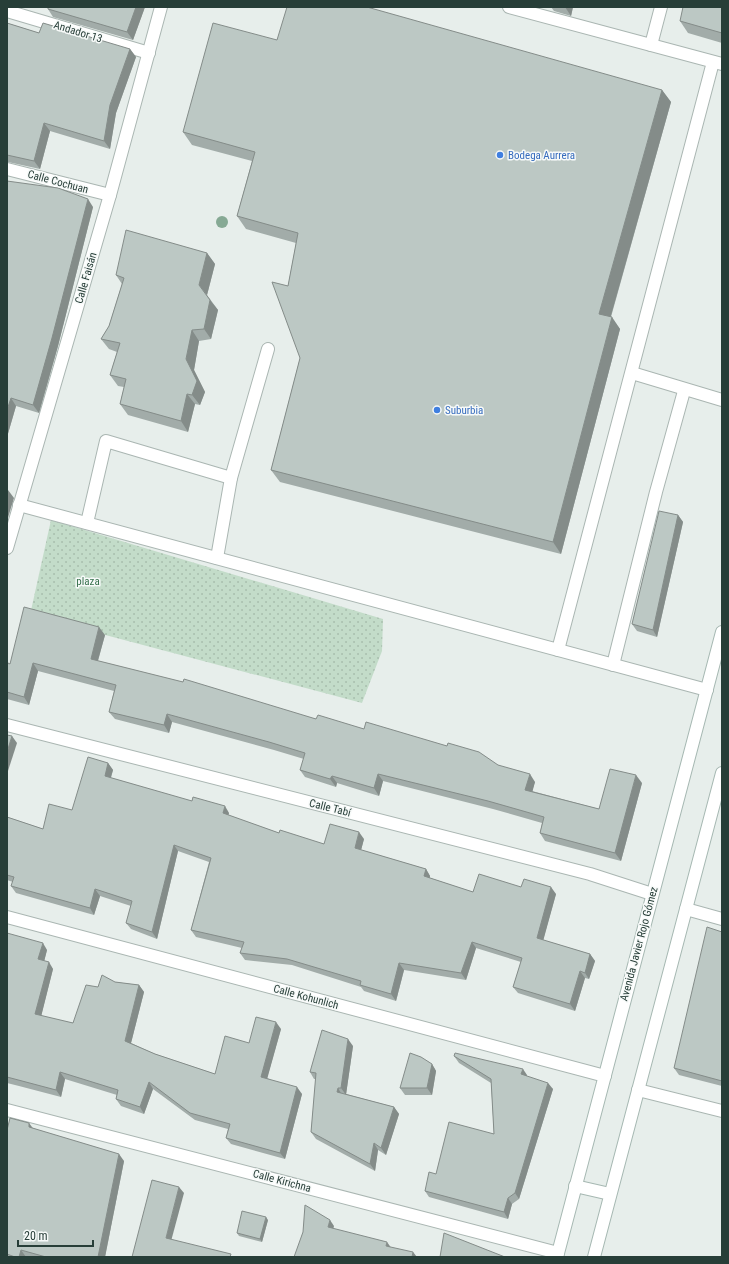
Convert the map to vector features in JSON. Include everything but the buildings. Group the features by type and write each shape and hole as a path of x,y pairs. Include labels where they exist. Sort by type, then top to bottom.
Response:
{"street":[{"name":"Calle Faisán","path":"7,548 110,196 161,7"},
{"path":"508,7 717,63 558,650"},
{"path":"651,45 661,7"},
{"name":"Andador 13","path":"7,11 149,53"},
{"name":"Calle Cochuan","path":"7,169 110,196"},
{"path":"217,558 231,478 268,349"},
{"path":"632,373 684,390 722,400"},
{"path":"613,665 656,492 684,390"},
{"path":"87,523 106,441 231,478"},
{"path":"19,505 707,690"},
{"name":"Avenida Javier Rojo Gómez","path":"557,1255 722,632"},
{"name":"Calle Tabí","path":"7,726 590,874 652,894"},
{"path":"594,1257 722,773"},
{"path":"686,909 722,919"},
{"name":"Calle Kohunlich","path":"7,917 524,1056 605,1076"},
{"path":"638,1090 722,1111"},
{"name":"Calle Kirichna","path":"7,1110 557,1255"},
{"path":"575,1186 610,1194"}],"green space":[{"name":"plaza","path":"51,520 383,619 382,651 362,703 30,615"}],"place":[{"name":"Bodega Aurrera","path":"500,155"},
{"name":"Suburbia","path":"437,410"}]}
